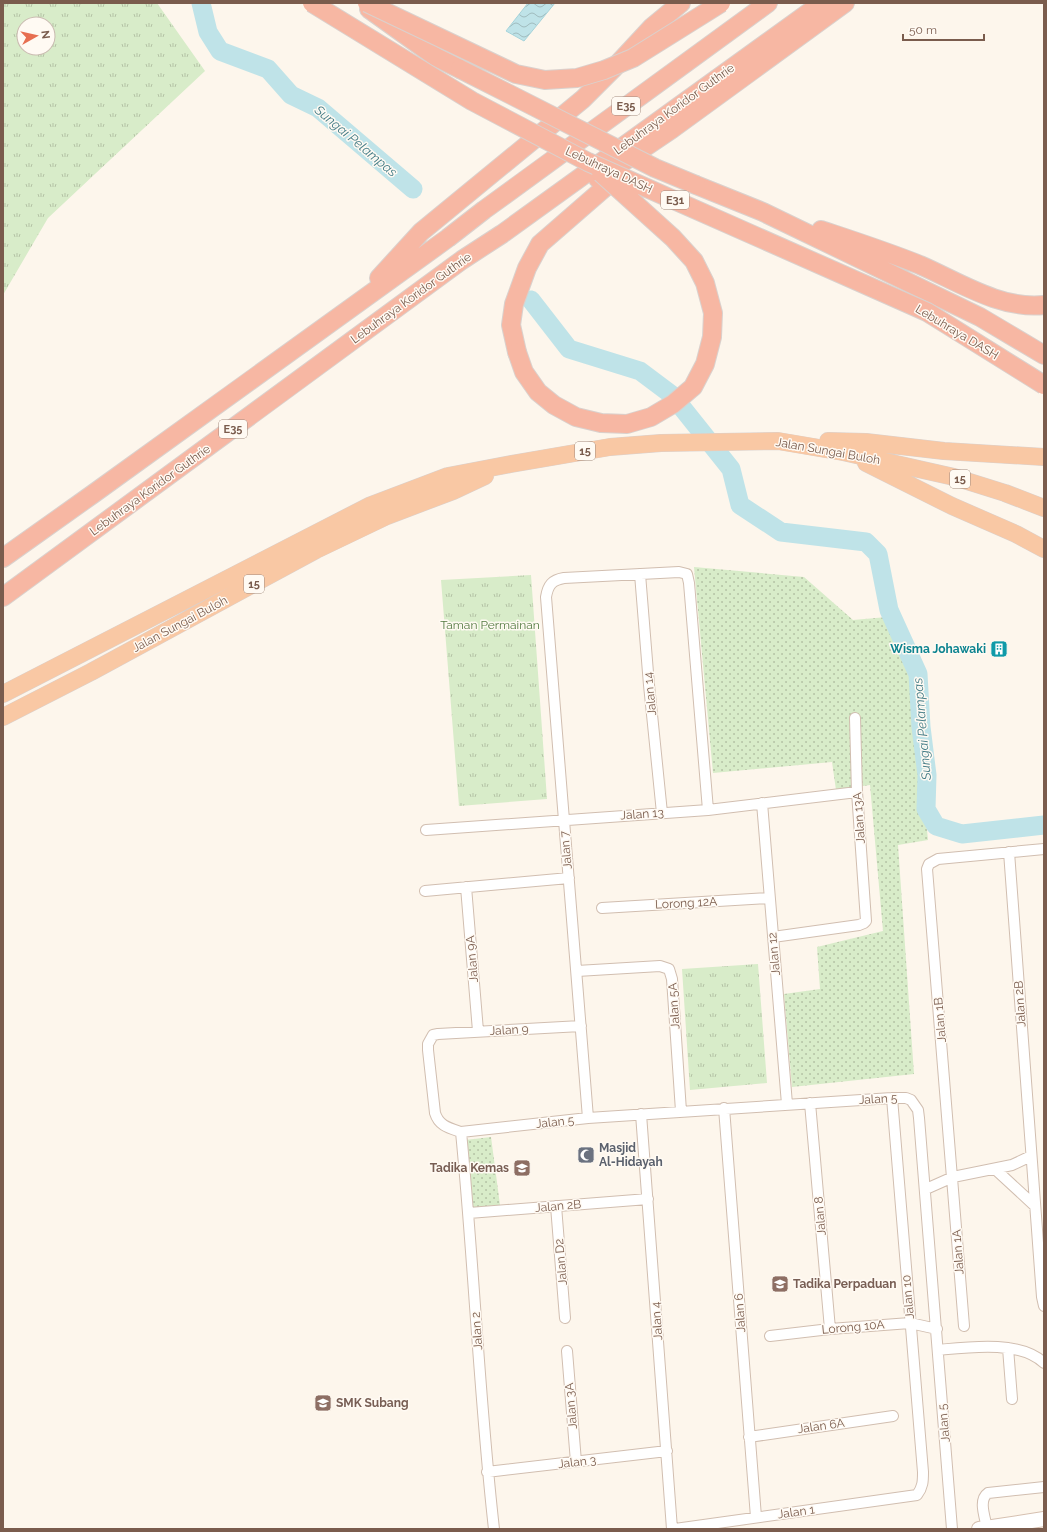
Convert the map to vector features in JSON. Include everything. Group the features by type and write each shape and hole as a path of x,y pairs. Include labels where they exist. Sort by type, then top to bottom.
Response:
{"highway":[{"name":"Lebuhraya DASH","path":"312,3 472,101 588,162 927,312 1044,385"},
{"name":"Lebuhraya DASH","path":"360,3 436,57 655,168 763,212 980,317 1044,355"},
{"path":"367,3 516,74 545,80 577,78 604,70 633,58 721,3"},
{"path":"354,306 421,232 583,99 651,28 681,3"},
{"name":"E35","path":"3,558 448,238 484,210 768,3"},
{"name":"Lebuhraya Koridor Guthrie","path":"3,597 462,260 502,234 822,3"},
{"path":"502,234 555,208 672,129 845,3"},
{"path":"588,162 673,238 694,261 705,283 713,313 712,337 705,364 693,387 673,404 651,417 627,424 601,423 576,418 554,405 538,392 524,372 517,352 511,325 514,304 527,268 540,244 672,129"},
{"path":"763,212 835,235 919,265 983,294 1012,303 1044,305"},
{"path":"806,446 826,440 866,442 944,451 1044,457"},
{"name":"Jalan Sungai Buloh","path":"3,694 369,506 448,476 511,464 610,447 661,443 778,441 842,452 954,477 1005,493 1044,508"},
{"path":"842,452 952,506 1016,534 1044,549"},
{"name":"Jalan Sungai Buloh","path":"3,717 91,672 316,550 387,516 453,490 511,464"}],"main road":[{"path":"983,1528 1042,1523"}],"street":[{"path":"640,574 679,572 687,574 708,810"},
{"name":"Jalan 7","path":"588,1118 546,597 550,583 564,578 640,574"},
{"name":"Jalan 14","path":"640,574 649,685 662,813"},
{"name":"Jalan 13A","path":"773,937 862,924 865,922 866,917 857,792 855,718"},
{"name":"Jalan 13","path":"426,830 708,810 857,792"},
{"name":"Jalan 12","path":"762,803 787,1104"},
{"path":"1009,852 1044,849"},
{"name":"Jalan 1B","path":"953,1177 927,869 929,864 938,859 1009,852"},
{"name":"Jalan 2B","path":"1009,852 1031,1156 1042,1297 1044,1306"},
{"path":"425,891 569,878"},
{"name":"Jalan 9A","path":"466,887 478,1031"},
{"name":"Lorong 12A","path":"602,908 769,898"},
{"name":"Jalan 5A","path":"577,970 660,966 669,969 672,980 682,1111"},
{"name":"Jalan 9","path":"461,1132 442,1125 436,1118 428,1044 433,1035 478,1031 581,1026"},
{"name":"Jalan 5","path":"461,1132 588,1118 724,1108 892,1098 906,1098 911,1100 918,1110 926,1189 952,1529"},
{"name":"Jalan 10","path":"892,1098 923,1472 923,1484 921,1490 917,1494"},
{"name":"Jalan 8","path":"810,1103 830,1329"},
{"name":"Jalan 6","path":"724,1108 756,1517"},
{"name":"Jalan 4","path":"642,1114 673,1529"},
{"name":"Jalan 2","path":"461,1132 469,1213 487,1472 494,1529"},
{"path":"926,1189 953,1177 1012,1165 1031,1156"},
{"path":"996,1169 1035,1206"},
{"name":"Jalan 1A","path":"953,1177 964,1326"},
{"name":"Jalan 2B","path":"469,1213 648,1199"},
{"name":"Jalan D2","path":"556,1206 566,1318"},
{"name":"Lorong 10A","path":"770,1336 830,1329 910,1323 937,1329"},
{"path":"938,1350 969,1347 1008,1348 1028,1353 1044,1363"},
{"path":"1008,1348 1012,1399"},
{"name":"Jalan 3A","path":"567,1351 576,1462"},
{"name":"Jalan 6A","path":"749,1437 893,1416"},
{"name":"Jalan 3","path":"487,1472 666,1451"},
{"path":"983,1528 982,1501 984,1496 988,1493 1044,1487"},
{"name":"Jalan 1","path":"673,1529 917,1494"}],"green space":[{"path":"3,3 157,3 205,71 48,218 3,295"},
{"path":"694,567 804,577 853,620 887,617 912,679 928,840 898,845 914,1074 792,1087 784,994 820,989 817,947 883,931 870,785 836,790 832,762 713,773"},
{"name":"Taman Permainan","path":"531,575 547,799 459,806 441,580"},
{"path":"758,964 767,1083 690,1090 682,969"},
{"path":"491,1137 500,1205 471,1208 465,1140"}],"water":[{"path":"528,3 555,3 524,41 506,31"}],"waterway":[{"name":"Sungai Pelampas","path":"201,3 208,32 220,51 268,69 291,95 318,108 413,189"},
{"name":"Sungai Pelampas","path":"531,300 569,349 640,371 672,395 731,469 740,505 781,532 866,542 878,554 889,610 918,674 921,727 927,775 926,809 936,826 962,834 1044,825"}],"place":[{"name":"Wisma Johawaki","path":"999,649"},
{"name":"Masjid Al-Hidayah","path":"586,1155"},
{"name":"Tadika Kemas","path":"522,1168"},
{"name":"Tadika Perpaduan","path":"780,1284"},
{"name":"SMK Subang","path":"323,1403"}]}
